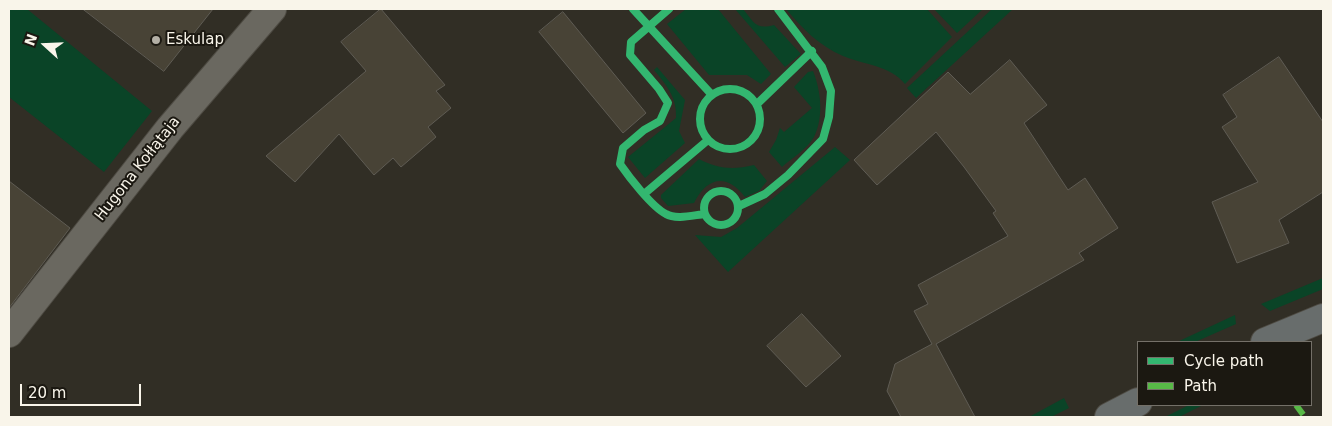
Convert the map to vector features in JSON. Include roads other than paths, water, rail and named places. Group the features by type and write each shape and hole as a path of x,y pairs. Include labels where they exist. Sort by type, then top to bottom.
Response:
{"main road":[{"path":"1267,341 1323,318"},
{"path":"1109,417 1137,403"}],"street":[{"name":"Hugona Kołłątaja","path":"9,334 170,128 272,9"}],"place":[{"name":"Eskulap","path":"156,40"}]}
